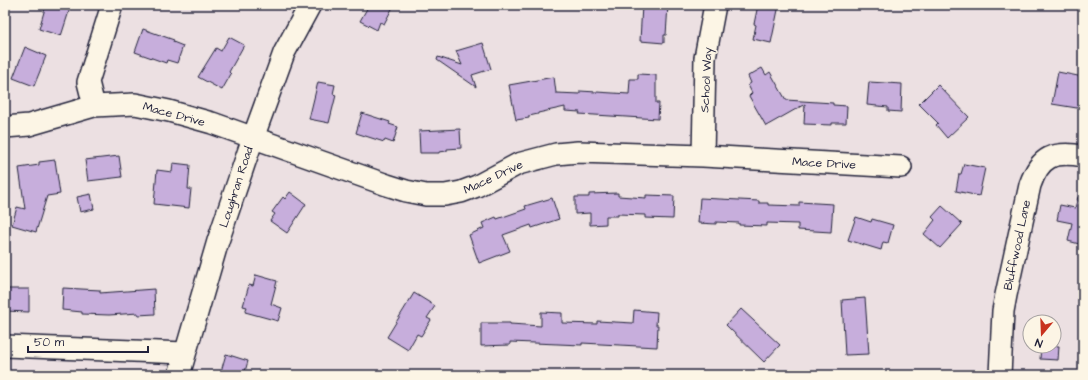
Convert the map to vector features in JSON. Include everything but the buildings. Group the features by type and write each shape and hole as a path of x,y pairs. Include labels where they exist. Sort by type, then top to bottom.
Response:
{"street":[{"path":"94,106 88,82 112,5"},
{"name":"Loughran Road","path":"179,375 218,241 253,138 284,53 310,5"},
{"name":"School Way","path":"703,156 705,58 715,5"},
{"name":"Mace Drive","path":"5,127 29,125 94,106 136,104 204,121 386,185 426,195 445,195 461,192 478,186 518,164 556,154 578,152 703,156 901,167"},
{"name":"Bluffwood Lane","path":"1000,375 1006,295 1034,172 1042,163 1054,155 1069,154 1083,156"},
{"path":"5,346 185,353"}]}
